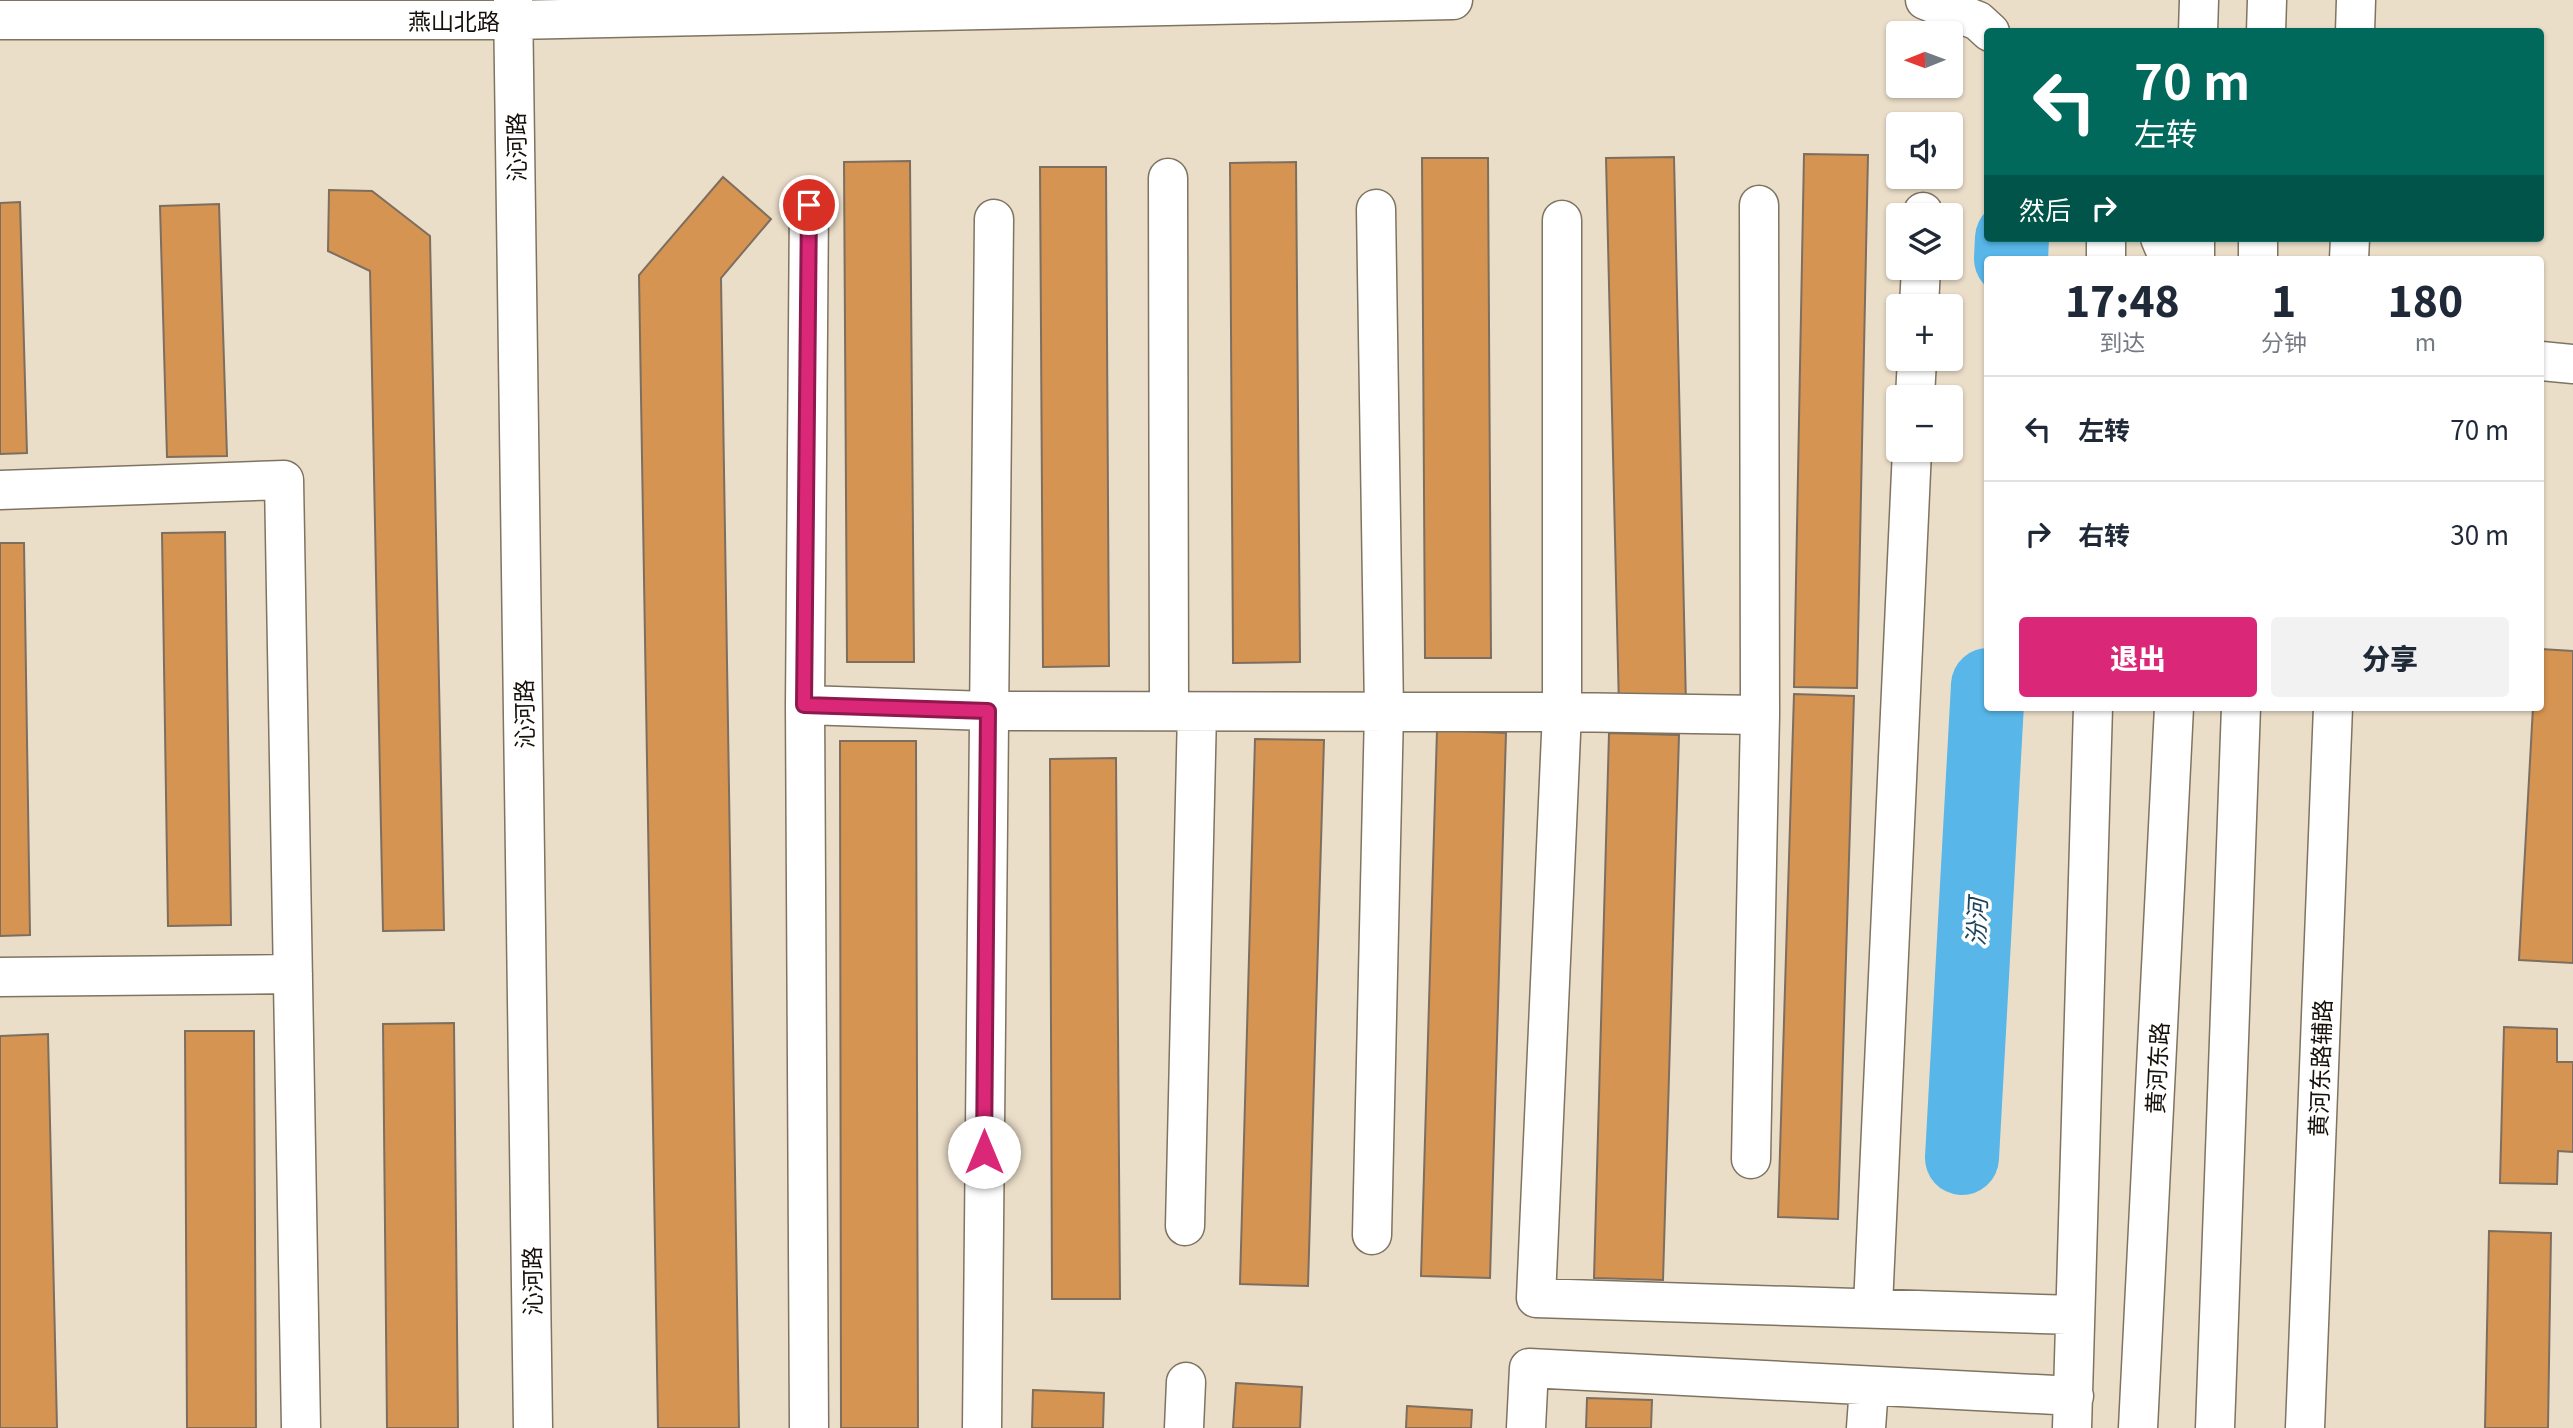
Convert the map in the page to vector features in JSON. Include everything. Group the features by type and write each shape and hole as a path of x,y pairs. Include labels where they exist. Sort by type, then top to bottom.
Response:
{"street":[{"name":"燕山北路","path":"0,20 514,10 1453,0"},
{"path":"1925,0 1978,21 1986,28"},
{"path":"2198,28 2199,0"},
{"path":"2266,28 2267,0"},
{"path":"2356,0 2356,28"},
{"name":"沁河路","path":"514,10 533,1428"},
{"path":"1168,178 1183,711 1185,1226"},
{"path":"808,1428 804,705 809,205"},
{"path":"1751,1159 1759,715 1759,205"},
{"path":"1372,1235 1384,711 1376,209"},
{"path":"982,1428 994,219"},
{"path":"1562,220 1562,712 1536,1298 1874,1306 2075,1315"},
{"path":"2544,361 2573,364"},
{"path":"1874,1306 1911,462"},
{"path":"0,490 284,480 301,1428"},
{"path":"804,705 988,711 1759,715"},
{"path":"1526,1428 1530,1368 1869,1387 2073,1412 2092,711"},
{"name":"黄河东路","path":"2138,1428 2174,711"},
{"path":"2215,1428 2241,711"},
{"name":"黄河东路辅路","path":"2305,1428 2333,711"},
{"path":"0,977 293,974"},
{"path":"1184,1428 1186,1381"},
{"path":"1866,1428 1869,1387"}],"building":[{"path":"1804,154 1868,155 1857,688 1794,687"},
{"path":"1674,157 1686,706 1619,708 1606,158"},
{"path":"1422,158 1488,158 1491,658 1425,658"},
{"path":"910,161 914,662 847,662 844,162"},
{"path":"1296,162 1300,662 1233,663 1230,163"},
{"path":"1040,167 1106,167 1109,666 1043,667"},
{"path":"723,177 771,219 721,278 739,1428 658,1428 639,275"},
{"path":"329,190 372,191 430,236 444,930 383,931 370,271 328,251"},
{"path":"20,202 27,453 0,454 0,203"},
{"path":"219,204 227,456 167,457 160,206"},
{"path":"225,532 231,925 168,926 162,533"},
{"path":"0,543 24,543 30,935 0,936"},
{"path":"2544,649 2573,651 2573,963 2519,960 2533,711 2544,711"},
{"path":"1794,694 1854,696 1838,1219 1778,1217"},
{"path":"1437,730 1506,733 1490,1278 1421,1276"},
{"path":"1609,733 1679,735 1663,1280 1594,1278"},
{"path":"1255,739 1324,740 1308,1286 1240,1284"},
{"path":"840,741 916,741 918,1428 841,1428"},
{"path":"1116,758 1120,1299 1052,1299 1050,759"},
{"path":"454,1023 458,1428 387,1428 383,1024"},
{"path":"2504,1027 2557,1029 2557,1062 2573,1062 2573,1152 2558,1151 2557,1184 2500,1183"},
{"path":"185,1031 254,1031 256,1428 187,1428"},
{"path":"48,1034 57,1428 0,1428 0,1036"},
{"path":"2489,1231 2551,1233 2548,1428 2485,1428"},
{"path":"1236,1383 1302,1387 1300,1428 1233,1428"},
{"path":"1033,1390 1104,1393 1103,1428 1032,1428"},
{"path":"1587,1398 1652,1400 1651,1428 1586,1428"},
{"path":"1407,1406 1472,1410 1471,1428 1406,1428"}],"waterway":[{"name":"汾河","path":"2011,256 2012,242"},
{"name":"汾河","path":"1962,1158 1987,711"}],"route":[{"path":"809,205 804,705 988,711 984,1152"}]}
